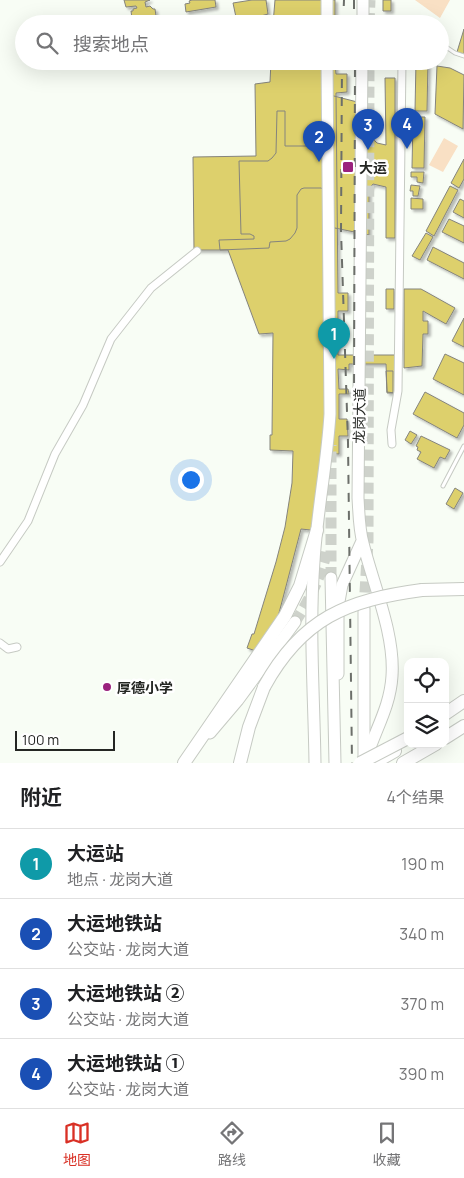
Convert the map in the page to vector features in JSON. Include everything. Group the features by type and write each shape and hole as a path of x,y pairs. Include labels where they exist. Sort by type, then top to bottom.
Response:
{"highway":[{"path":"186,760 285,616 300,586 317,530"},
{"path":"240,763 249,727 264,687 274,668 291,647 309,630 324,619 353,605 370,600 422,590 464,589"},
{"path":"449,712 463,705"},
{"path":"449,718 463,705"},
{"path":"449,735 464,726"},
{"path":"360,763 404,740"},
{"path":"374,763 404,746"},
{"path":"403,763 429,748"}],"main road":[{"path":"327,0 327,15"},
{"path":"363,0 363,15"},
{"path":"314,763 313,599 317,530 328,450 330,414 327,70"},
{"name":"龙岗大道","path":"362,70 358,498 362,541 389,639 392,657 389,698 384,716 365,763"},
{"path":"339,763 338,607 342,585 362,541"},
{"path":"331,578 335,763"},
{"name":"龙岗大道","path":"364,609 365,763"},
{"path":"186,760 238,700 295,622"}],"street":[{"path":"392,444 391,430 398,372 402,70"},
{"path":"0,562 28,521 55,454 83,405 110,339 151,288 196,251"},
{"path":"0,643 8,649 17,647"}],"lane":[{"path":"449,49 464,56"},
{"path":"443,486 464,446"}],"shaded area":[{"path":"415,0 450,0 442,15 436,15"},
{"path":"444,138 458,146 443,172 429,165"}],"building":[{"path":"124,0 150,0 145,2 146,7 150,6 155,9 156,15 132,15 131,11 137,8 136,6 126,7"},
{"path":"215,0 216,7 186,12 185,4 190,3 189,1"},
{"path":"266,0 268,14 236,15 233,3"},
{"path":"275,0 335,0 335,15 274,15"},
{"path":"383,0 391,0 391,11 383,11"},
{"path":"464,29 464,54 457,52"},
{"path":"450,68 464,75 463,129 435,114 437,70 449,70"},
{"path":"271,70 336,70 336,74 347,74 347,92 336,93 338,293 348,293 348,311 338,311 338,355 395,355 395,393 387,392 386,364 349,364 349,370 338,369 339,389 348,389 349,394 339,394 339,419 347,419 348,436 339,436 339,454 322,453 320,531 301,529 268,655 247,648 252,634 254,634 285,527 292,483 293,451 270,450 270,435 272,435 273,333 259,334 228,250 194,250 193,157 256,156 255,84 270,82"},
{"path":"416,70 428,70 427,111 415,111"},
{"path":"385,78 395,78 395,238 386,238 386,187 373,184 369,189 369,235 330,227 325,190 321,188 304,188 297,195 297,228 290,239 270,242 269,248 220,250 219,240 254,239 254,236 250,234 241,234 239,161 268,161 276,153 277,111 285,111 285,146 322,146 325,145 330,95 369,105 370,136 377,143 386,145"},
{"path":"413,117 425,117 424,168 412,168"},
{"path":"464,159 464,179 459,188 451,183"},
{"path":"411,172 424,172 423,183 417,182 417,177 411,177"},
{"path":"411,185 420,186 418,196 413,196 413,191 410,191"},
{"path":"450,186 458,190 434,236 426,231"},
{"path":"411,198 423,199 423,209 411,209"},
{"path":"460,199 464,201 464,218 453,212"},
{"path":"449,219 464,226 464,243 442,232"},
{"path":"426,233 433,237 420,260 412,256"},
{"path":"433,247 464,263 464,279 427,260"},
{"path":"386,289 394,289 394,309 386,309"},
{"path":"404,289 421,289 455,308 446,324 423,311 423,321 428,321 428,334 423,334 422,366 404,368"},
{"path":"464,318 464,347 452,341"},
{"path":"445,354 464,363 464,395 433,379"},
{"path":"386,371 393,371 393,393 387,393"},
{"path":"425,392 464,413 464,425 457,438 413,414"},
{"path":"410,431 417,435 411,444 405,440"},
{"path":"421,436 450,450 445,459 440,457 434,468 417,459 421,452 417,450 418,447 416,446"},
{"path":"455,488 463,493 454,509 446,504"}],"tunnel":[{"path":"369,15 370,0"},
{"path":"364,609 368,541 369,70"},
{"path":"331,445 331,578"},
{"path":"295,622 314,588 327,550"}],"railway":[{"path":"343,15 344,0"},
{"path":"354,0 354,15"},
{"path":"342,70 341,231 348,442 352,763"},
{"path":"354,401 355,70"}],"place":[{"name":"大运地铁站 ①","path":"407,149"},
{"name":"大运地铁站 ②","path":"368,150"},
{"name":"大运地铁站","path":"319,162"},
{"name":"大运","path":"348,167"},
{"name":"大运站","path":"334,359"},
{"name":"厚德小学","path":"107,687"}]}
